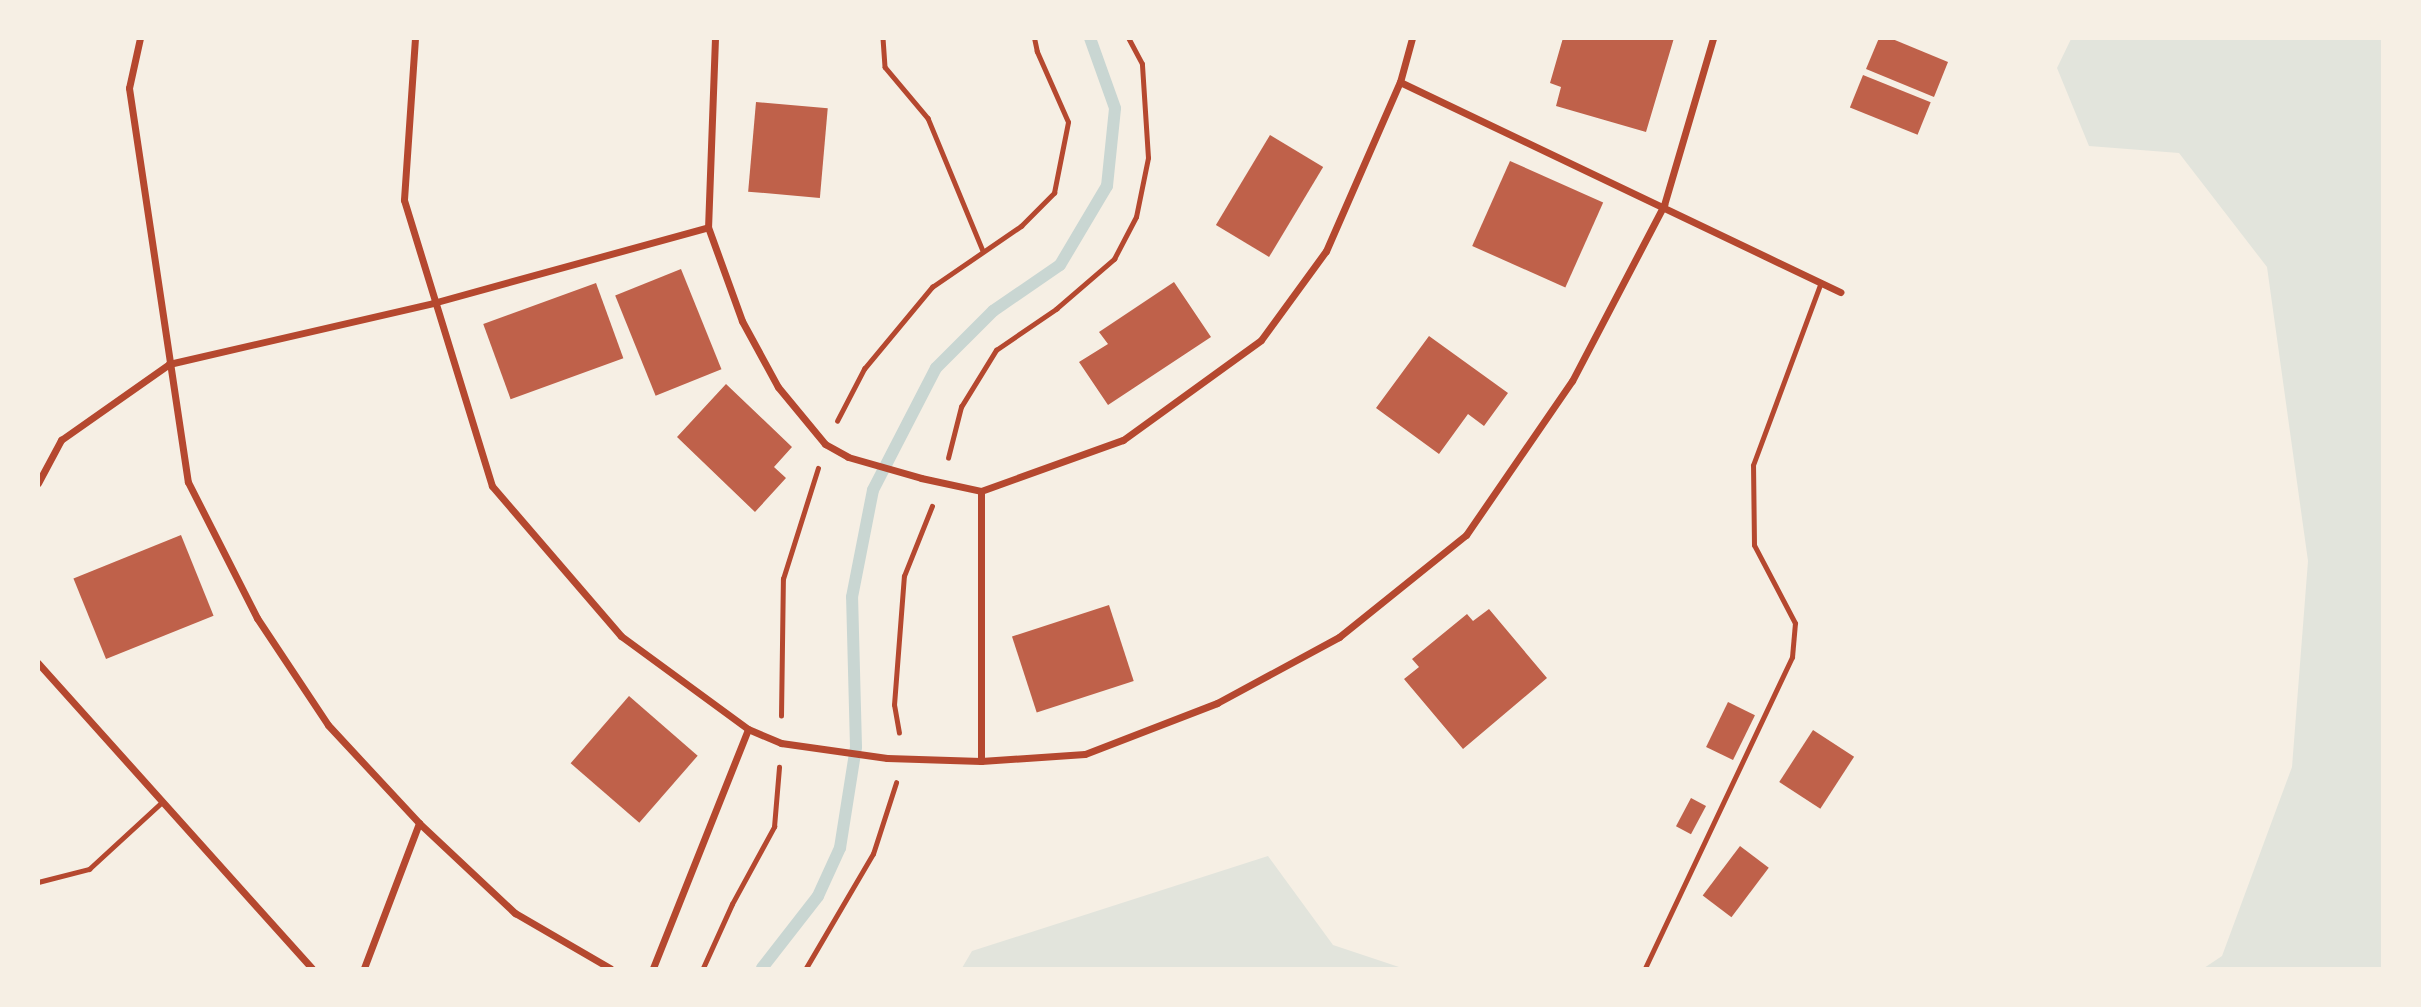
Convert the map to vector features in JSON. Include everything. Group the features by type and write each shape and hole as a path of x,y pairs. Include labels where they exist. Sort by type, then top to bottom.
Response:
{"street":[{"path":"140,38 130,88 188,482 257,618 328,724 419,823 515,914 610,968"},
{"path":"415,38 404,200 433,303 492,486 621,636 748,729 781,743 887,758 981,761 1085,754 1217,703 1339,637 1466,535 1572,381 1664,205 1713,38"},
{"path":"715,38 708,228 741,321 778,387 825,444 848,457 921,478 981,491 1123,440 1261,340 1326,251 1399,82 1412,38"},
{"path":"1399,82 1664,205 1841,292"},
{"path":"38,483 61,440 169,364 433,303 708,228"},
{"path":"981,491 981,761"},
{"path":"38,663 312,968"},
{"path":"653,968 748,729"},
{"path":"363,968 419,823"}],"lane":[{"path":"1644,968 1792,657 1795,623 1754,545 1753,465 1821,282"},
{"path":"38,882 89,869 163,801"}],"path":[{"path":"883,38 885,67 928,118 983,251"}],"shaded area":[{"path":"2071,39 2382,39 2382,968 2204,968 2222,956 2292,767 2308,561 2267,267 2179,153 2089,146 2057,68"},
{"path":"1268,856 1333,945 1402,968 962,968 972,951"}],"building":[{"path":"1563,38 1674,38 1646,132 1556,106 1561,87 1550,83"},
{"path":"1879,38 1890,38 1948,62 1934,97 1866,69"},
{"path":"1863,75 1931,102 1918,135 1850,107"},
{"path":"756,102 828,108 820,198 748,192"},
{"path":"1270,135 1323,167 1269,257 1216,225"},
{"path":"1510,161 1603,202 1565,287 1472,246"},
{"path":"681,269 721,369 656,396 615,296"},
{"path":"1174,282 1211,337 1108,405 1079,362 1108,344 1099,332"},
{"path":"596,283 623,358 511,399 483,324"},
{"path":"1429,336 1508,393 1484,426 1468,414 1439,454 1376,408"},
{"path":"726,384 792,447 774,467 786,478 755,512 677,437"},
{"path":"181,535 214,616 106,659 73,578"},
{"path":"1109,605 1134,681 1037,713 1012,637"},
{"path":"1489,609 1547,678 1463,749 1404,679 1419,667 1412,659 1467,614 1473,621"},
{"path":"629,696 698,756 639,823 571,763"},
{"path":"1728,702 1755,715 1733,760 1706,747"},
{"path":"1813,730 1854,757 1820,809 1779,782"},
{"path":"1691,798 1706,806 1691,834 1676,826"},
{"path":"1740,846 1769,868 1731,917 1703,896"}],"waterway":[{"path":"762,968 818,896 840,848 856,747 852,597 873,490 936,368 993,311 1060,265 1107,186 1115,108 1090,38"}]}
